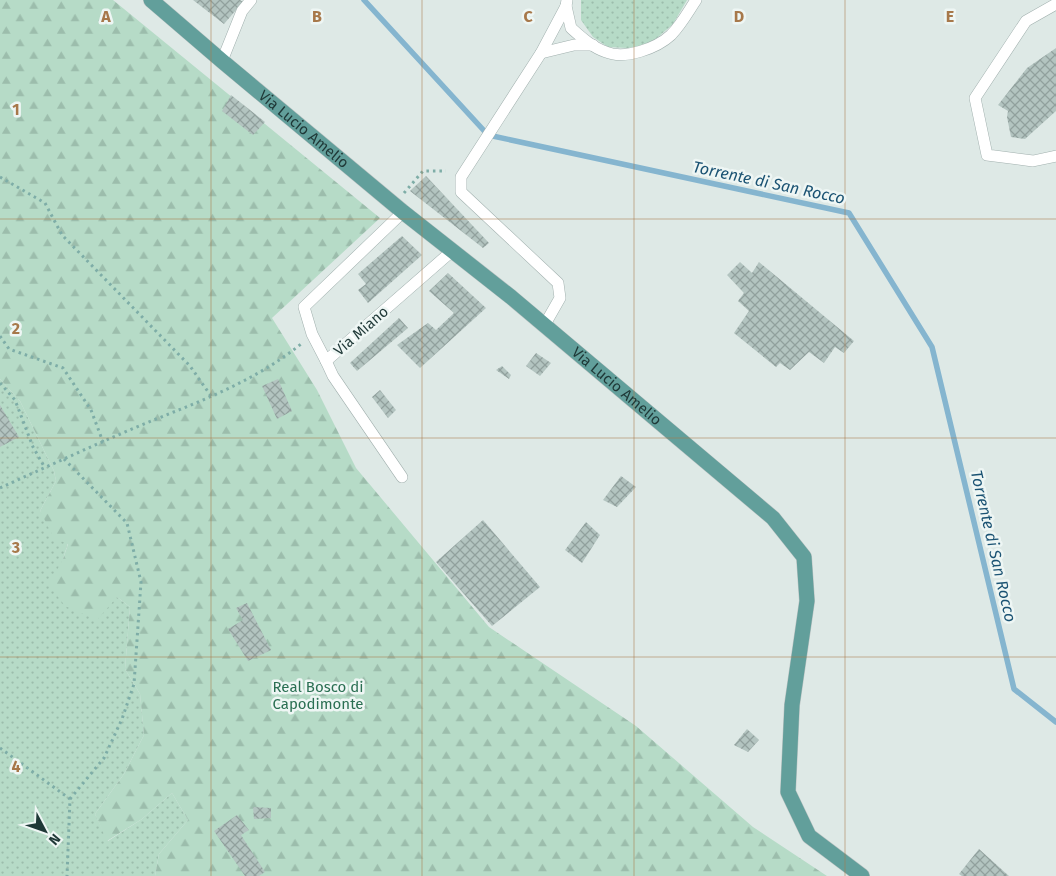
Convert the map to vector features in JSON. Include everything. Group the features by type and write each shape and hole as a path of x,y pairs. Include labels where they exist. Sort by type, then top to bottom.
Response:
{"main road":[{"name":"Via Lucio Amelio","path":"151,0 403,212 544,326 773,518 804,557 808,602 792,705 788,792 809,836 862,876"}],"lane":[{"path":"222,61 242,11 251,0"},
{"path":"567,3 571,28 607,53 628,54 648,49 670,35 696,0"},
{"path":"544,326 560,298 558,283 461,192 461,177 541,53 567,3"},
{"path":"1056,4 1026,21 975,98 986,155 1033,161 1056,156"},
{"path":"541,53 574,45 594,45"},
{"name":"Via Miano","path":"403,212 304,307 312,334 326,361 452,251"},
{"path":"326,361 333,376 402,477"}],"path":[{"path":"404,194 423,171 446,171"},
{"path":"0,177 45,203 62,235 190,366 211,396"},
{"path":"0,488 102,442 238,385 286,356 312,334"},
{"path":"0,336 9,349 63,368 91,410 102,442"},
{"path":"0,383 15,400 33,447 45,468"},
{"path":"64,459 127,523 141,582 134,684 122,719 104,758 70,798 68,876"},
{"path":"0,748 70,798"}],"green space":[{"name":"Real Bosco di Capodimonte","path":"0,0 113,0 380,218 272,318 317,390 356,468 489,627 636,726 753,827 827,876 155,876 159,854 188,820 172,793 142,819 107,841 95,814 124,774 144,735 140,694 125,669 130,607 117,597 97,620 65,606 49,585 63,559 68,544 54,538 40,511 56,481 54,471 20,401 0,379"},
{"path":"581,0 687,0 673,24 650,44 628,48 608,47 593,37 581,20"},
{"path":"0,379 20,401 54,471 56,481 40,511 68,543 63,559 130,607 125,669 140,694 144,735 124,774 95,814 108,841 142,819 172,793 188,820 159,854 155,876 0,876"}],"building":[{"path":"193,0 240,0 243,2 224,24"},
{"path":"1056,48 1056,111 1025,139 1011,137 1007,117 1008,111 998,105 1027,68"},
{"path":"231,95 265,122 253,135 222,111"},
{"path":"426,176 489,243 483,248 410,191"},
{"path":"402,236 422,255 368,303 358,290 366,284 358,274"},
{"path":"740,262 752,273 759,262 854,341 844,353 835,347 824,363 809,352 790,370 780,363 776,367 734,333 749,311 738,301 744,293 727,275"},
{"path":"448,273 486,308 420,368 397,345 428,323 436,330 454,313 429,291"},
{"path":"399,318 408,328 357,371 350,363"},
{"path":"536,353 551,363 540,376 526,366"},
{"path":"502,366 511,375 509,379 496,370"},
{"path":"278,379 292,411 277,419 262,386"},
{"path":"380,390 396,410 388,418 372,397"},
{"path":"0,405 19,437 0,447"},
{"path":"621,476 636,487 617,507 603,500"},
{"path":"483,520 540,587 492,626 436,562"},
{"path":"586,522 600,535 582,563 565,550"},
{"path":"247,603 271,650 248,661 228,629 243,620 236,608"},
{"path":"747,729 759,740 748,752 734,745"},
{"path":"253,807 271,808 271,818 254,819"},
{"path":"237,815 249,830 241,835 265,872 259,876 245,876 214,831"},
{"path":"979,849 1009,876 962,876 959,874"}],"waterway":[{"name":"Torrente di San Rocco","path":"364,0 488,135 849,213 932,347 1014,689 1056,722"}]}
